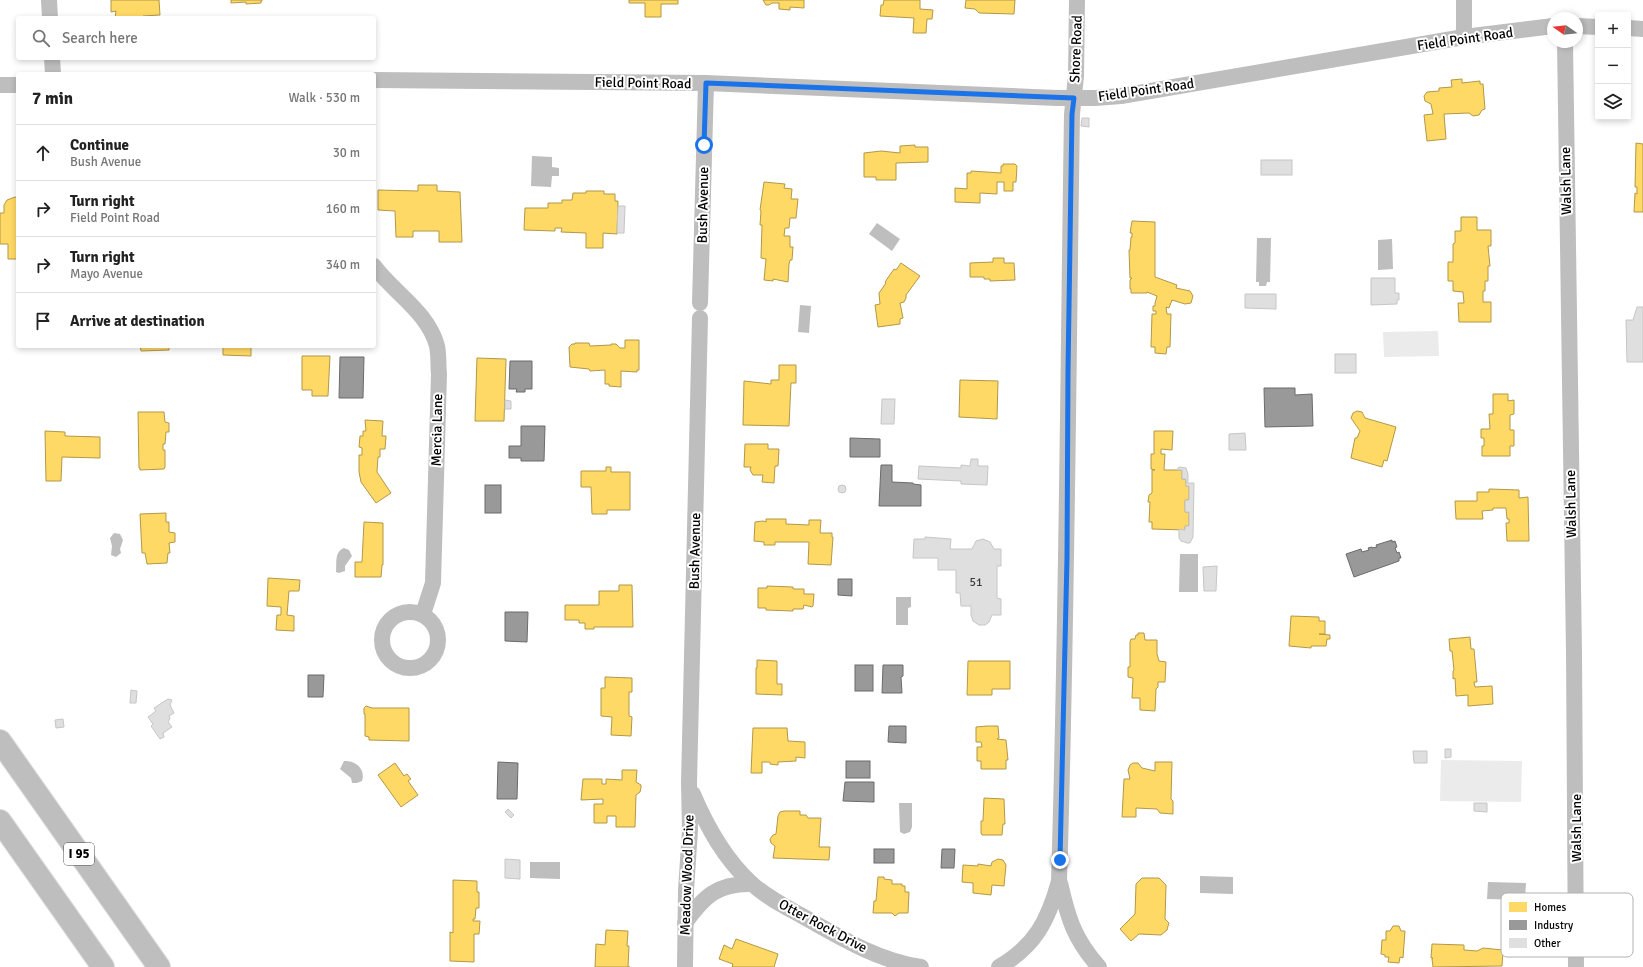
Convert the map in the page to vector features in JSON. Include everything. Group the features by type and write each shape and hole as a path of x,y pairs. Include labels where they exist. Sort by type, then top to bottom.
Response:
{"highway":[{"name":"I 95","path":"0,741 159,967"},
{"path":"0,821 103,967"},
{"path":"0,824 17,845"}],"street":[{"path":"49,0 50,16"},
{"name":"Shore Road","path":"1060,881 1067,558 1072,114 1074,98 1077,0"},
{"path":"1464,0 1464,37"},
{"path":"1583,26 1595,27"},
{"name":"Field Point Road","path":"376,80 706,83 1095,98 1121,96 1464,37 1547,27"},
{"path":"1631,28 1643,29"},
{"name":"Walsh Lane","path":"1565,48 1575,893"},
{"path":"52,60 53,72"},
{"name":"Bush Avenue","path":"689,783 706,83"},
{"path":"0,85 16,85"},
{"name":"Mercia Lane","path":"376,269 381,276 418,312 428,327 437,346 439,374 433,583 423,614"},
{"name":"Otter Rock Drive","path":"689,783 701,813 714,838 728,858 752,884 775,900 852,944 883,957 921,967"},
{"name":"Meadow Wood Drive","path":"685,967 685,923 690,830 689,783"},
{"path":"999,967 1024,950 1037,935 1054,900 1060,881"},
{"path":"1060,881 1070,924 1083,947 1099,967"},
{"path":"685,923 699,904 720,888 730,885 752,884"},
{"name":"Walsh Lane","path":"1576,957 1576,967"}],"shaded area":[{"path":"532,156 552,157 552,167 559,168 559,176 552,176 551,187 531,186"},
{"path":"877,223 900,239 892,251 869,234"},
{"path":"1257,238 1271,238 1270,282 1267,282 1266,286 1259,286 1259,282 1256,282"},
{"path":"1392,239 1393,269 1378,270 1378,240"},
{"path":"800,305 811,306 809,333 798,332"},
{"path":"1438,331 1439,356 1384,357 1383,332"},
{"path":"114,533 120,534 123,540 120,549 121,553 116,557 111,555 112,546 110,538"},
{"path":"344,548 349,550 352,556 345,566 345,571 339,573 336,572 337,555"},
{"path":"1180,554 1198,554 1198,592 1179,592"},
{"path":"896,597 911,597 911,607 908,608 908,625 896,625"},
{"path":"1441,760 1522,761 1521,802 1440,801"},
{"path":"344,761 352,762 359,766 363,777 362,781 352,783 351,778 340,769"},
{"path":"899,803 912,803 912,827 910,832 904,834 900,832"},
{"path":"530,862 560,862 560,879 530,878"},
{"path":"1200,876 1233,877 1233,894 1200,893"},
{"path":"1488,882 1526,883 1525,893 1501,893 1501,899 1487,899"}],"building: Homes":[{"path":"111,0 159,0 160,15 115,16 116,11 111,12"},
{"path":"231,0 262,1 261,3 246,4 246,2 231,3"},
{"path":"629,0 678,0 678,4 661,4 661,17 645,17 645,3 629,3"},
{"path":"763,0 804,0 804,8 790,7 790,10 779,9 779,3 766,5"},
{"path":"884,0 920,0 920,9 933,10 932,19 927,19 926,33 913,33 914,18 880,16 881,5 883,5"},
{"path":"966,0 1015,0 1014,14 979,13 975,9 965,8"},
{"path":"1462,79 1462,83 1480,81 1480,84 1483,84 1485,109 1482,110 1479,115 1473,116 1469,113 1444,114 1446,139 1427,141 1424,115 1433,114 1431,104 1425,101 1424,96 1427,92 1439,91 1439,88 1452,87 1451,80"},
{"path":"1636,143 1643,144 1643,212 1634,212 1635,193 1637,194 1637,187 1635,187"},
{"path":"915,145 915,147 928,147 928,162 896,163 896,180 876,180 876,177 864,177 864,153 881,151 900,153 900,146"},
{"path":"1003,164 1015,164 1017,166 1016,182 1013,182 1013,191 1004,191 1004,182 997,182 997,194 980,193 980,203 955,202 955,188 967,189 967,173 971,173 971,171 1001,173 1001,166 1003,166"},
{"path":"764,182 785,184 784,188 792,189 791,199 798,199 796,218 790,218 789,228 785,228 784,236 790,236 790,247 793,247 792,260 790,260 789,264 788,282 773,279 773,281 764,280 766,259 761,258 762,225 760,225 760,210"},
{"path":"418,185 437,185 437,191 460,192 462,242 439,242 439,231 413,231 413,237 396,237 395,211 378,210 378,190 418,191"},
{"path":"586,191 604,191 604,194 615,194 615,201 618,201 617,234 603,233 603,248 586,248 586,233 561,232 562,228 555,228 555,231 524,230 525,208 548,208 548,203 562,203 562,200 572,200 573,193 586,193"},
{"path":"16,197 16,259 8,259 8,244 0,244 0,213 4,213 4,205 7,200"},
{"path":"1461,217 1477,217 1477,230 1491,230 1491,246 1488,246 1490,266 1488,266 1488,281 1485,281 1485,291 1483,291 1483,302 1491,302 1491,322 1459,322 1458,303 1464,303 1463,292 1453,291 1453,281 1448,281 1448,262 1453,262 1455,231 1461,231"},
{"path":"1132,221 1155,222 1155,277 1177,285 1176,288 1190,291 1193,296 1191,303 1185,304 1172,300 1169,308 1166,307 1167,314 1171,314 1170,347 1167,347 1166,354 1155,353 1155,347 1151,347 1152,314 1156,314 1156,311 1153,311 1153,306 1155,306 1157,296 1147,292 1131,293 1130,280 1132,278 1130,278 1129,250 1132,237 1132,233 1130,233"},
{"path":"993,258 1004,258 1004,263 1014,263 1015,280 990,281 990,279 984,279 984,277 970,277 970,263 993,262"},
{"path":"901,263 920,276 906,295 904,302 900,303 903,318 900,319 900,324 878,327 875,305 880,304 879,293 894,269 896,270"},
{"path":"625,340 639,340 639,370 637,370 637,372 621,371 621,387 609,386 609,384 605,384 605,370 590,371 589,369 570,367 569,347 572,344 589,343 590,346 616,344 620,348 625,348"},
{"path":"140,348 169,348 169,350 141,351"},
{"path":"223,348 251,348 251,356 223,355"},
{"path":"302,356 330,356 328,396 312,396 312,390 302,390"},
{"path":"477,358 506,359 504,421 475,421"},
{"path":"779,365 796,365 796,383 791,383 789,426 743,425 744,381 771,384 771,380 779,380"},
{"path":"960,380 998,381 997,419 959,417"},
{"path":"1493,394 1508,394 1508,401 1514,400 1514,414 1510,415 1510,430 1514,430 1514,446 1510,446 1510,456 1482,456 1484,438 1481,438 1481,429 1490,429 1489,414 1493,414"},
{"path":"1357,411 1362,412 1365,418 1396,427 1387,461 1384,460 1382,467 1351,458 1355,438 1357,438 1360,431 1351,418 1353,413"},
{"path":"138,412 164,412 165,422 169,423 169,432 166,432 165,444 163,444 163,450 165,450 164,469 140,470 139,468"},
{"path":"365,420 383,421 382,436 386,436 385,449 380,449 380,457 378,457 377,472 391,493 376,503 361,482 359,472 359,455 362,455 362,448 359,447 360,436 363,436 363,431 366,431"},
{"path":"45,431 65,432 65,436 100,437 100,458 62,457 61,481 46,481"},
{"path":"1154,431 1173,431 1172,450 1161,449 1161,454 1165,454 1164,470 1182,470 1182,479 1186,479 1186,486 1189,486 1189,500 1185,500 1185,512 1189,512 1189,526 1185,526 1185,530 1152,529 1152,522 1149,522 1150,502 1148,502 1149,495 1152,493 1152,470 1155,470 1151,469 1151,454 1154,454"},
{"path":"745,444 768,444 768,449 779,449 778,466 775,466 774,483 762,482 763,475 753,475 750,470 751,467 744,467"},
{"path":"606,467 611,467 611,472 630,472 630,510 607,510 607,514 592,514 591,487 581,487 581,471 606,471"},
{"path":"1489,489 1519,490 1519,498 1528,497 1529,541 1507,541 1506,523 1509,523 1509,519 1507,519 1506,508 1493,508 1493,510 1482,511 1483,519 1456,519 1455,501 1477,501 1477,492 1489,492"},
{"path":"166,513 166,522 169,522 169,532 175,533 175,542 169,543 170,553 168,553 167,563 147,564 145,553 142,553 140,514"},
{"path":"766,519 786,519 786,524 809,525 809,520 821,520 820,533 832,533 833,537 831,565 808,564 809,542 775,542 775,545 764,545 764,542 754,541 755,522 766,522"},
{"path":"364,522 383,523 383,565 381,577 355,577 355,562 362,562"},
{"path":"268,578 300,580 299,591 289,591 287,615 294,616 294,631 276,630 277,615 281,615 281,607 267,606"},
{"path":"619,585 632,585 633,627 594,627 594,629 585,629 585,623 579,623 579,620 565,620 565,605 599,605 599,591 619,591"},
{"path":"767,586 804,589 804,594 814,594 813,606 804,605 803,609 793,609 793,611 766,610 766,608 758,608 758,588 767,588"},
{"path":"1291,616 1319,617 1319,621 1325,621 1325,634 1319,634 1330,635 1330,639 1327,639 1326,646 1311,646 1311,648 1289,646"},
{"path":"1138,633 1144,633 1145,640 1157,640 1157,654 1159,661 1166,662 1165,682 1158,682 1158,687 1156,689 1155,711 1140,710 1140,698 1132,698 1133,678 1128,677 1128,667 1130,667 1130,642 1131,639 1135,639"},
{"path":"1470,637 1471,649 1474,649 1477,682 1474,682 1475,687 1492,686 1493,704 1468,706 1468,695 1456,696 1455,678 1453,679 1454,670 1452,651 1450,651 1449,639"},
{"path":"757,660 777,661 777,684 782,684 782,695 756,694"},
{"path":"968,661 1010,661 1010,689 992,689 992,695 967,695"},
{"path":"605,677 632,678 632,692 629,692 629,716 632,717 631,736 611,735 612,717 601,716 601,688 605,688"},
{"path":"366,706 372,708 409,708 409,741 369,740 369,737 365,736 364,708"},
{"path":"998,726 999,738 997,739 1006,740 1008,760 1006,760 1006,769 981,769 981,761 977,761 977,747 982,747 981,742 976,742 976,727"},
{"path":"753,728 787,728 788,741 805,742 805,758 796,757 796,761 778,762 778,765 770,764 770,762 762,762 762,773 751,773"},
{"path":"1155,762 1172,762 1171,799 1173,801 1173,814 1160,813 1157,809 1136,808 1136,817 1122,817 1124,779 1130,779 1128,770 1130,765 1133,763 1138,763 1142,768 1155,771"},
{"path":"395,763 404,776 407,774 411,779 408,781 418,795 401,807 378,775"},
{"path":"622,770 637,770 636,782 641,785 640,792 636,795 635,827 616,827 616,816 607,816 607,823 594,823 594,804 603,804 603,799 581,800 583,779 602,779 602,784 606,784 606,779 622,780"},
{"path":"984,798 1004,799 1005,824 1003,824 1002,835 982,835 981,833"},
{"path":"800,811 800,815 806,815 808,818 821,818 819,847 830,847 829,860 773,858 775,846 771,843 770,839 776,834 778,816 780,812"},
{"path":"998,859 1003,860 1006,865 1004,886 992,885 991,895 973,893 973,883 962,882 963,865 978,866 978,864 991,866 992,862"},
{"path":"878,877 884,877 884,879 892,880 892,884 902,884 902,886 905,886 905,892 909,892 908,913 899,913 895,916 892,913 873,913 874,901 876,901"},
{"path":"1142,878 1159,878 1166,885 1165,919 1169,923 1167,930 1161,935 1139,934 1131,941 1120,929 1135,914 1136,884"},
{"path":"453,880 477,881 479,908 476,908 475,919 473,919 473,921 480,921 479,934 474,934 474,962 450,961 450,932 453,933"},
{"path":"1393,926 1399,926 1401,931 1405,931 1403,958 1400,957 1399,963 1388,962 1389,957 1385,957 1385,955 1381,954 1382,940 1386,940 1386,931 1390,931"},
{"path":"606,930 628,931 628,967 595,967 596,944 605,945"},
{"path":"736,939 778,954 774,967 732,967 733,964 719,959 724,945 732,949"},
{"path":"1432,944 1464,945 1464,950 1477,951 1483,948 1501,950 1501,957 1503,957 1502,966 1433,967 1433,958 1431,958"}],"building: Industry":[{"path":"340,357 364,357 363,398 339,398"},
{"path":"510,361 532,361 532,389 525,389 525,392 516,392 517,389 509,389"},
{"path":"1264,388 1295,388 1295,395 1312,394 1313,426 1265,427"},
{"path":"521,426 545,426 544,461 521,461 521,458 509,458 509,446 521,446"},
{"path":"850,438 880,439 880,457 850,457"},
{"path":"881,465 892,465 892,482 921,485 921,506 879,506"},
{"path":"485,485 501,485 501,513 485,513"},
{"path":"1392,540 1392,542 1395,541 1397,547 1395,548 1397,553 1399,552 1401,558 1399,558 1399,561 1354,577 1346,554 1361,549 1362,552 1369,550 1368,548 1377,547 1376,545"},
{"path":"838,579 852,579 852,596 838,595"},
{"path":"505,612 528,612 527,642 505,641"},
{"path":"855,665 873,665 873,691 855,691"},
{"path":"883,665 903,665 903,676 901,677 902,693 882,693"},
{"path":"308,675 324,675 323,697 308,697"},
{"path":"889,726 906,726 906,743 888,742"},
{"path":"846,761 870,761 870,778 846,778"},
{"path":"498,762 518,763 517,799 497,799"},
{"path":"845,782 874,782 874,802 843,801"},
{"path":"874,849 894,849 894,863 874,863"},
{"path":"942,849 955,849 954,868 941,868"}],"building: Other":[{"path":"1082,118 1089,118 1089,127 1081,126"},
{"path":"1261,160 1292,160 1292,175 1261,175"},
{"path":"618,206 625,206 624,233 617,233"},
{"path":"1371,278 1395,278 1395,293 1399,293 1399,300 1397,300 1397,304 1371,305"},
{"path":"1245,294 1276,294 1276,309 1245,308"},
{"path":"1637,307 1643,307 1643,362 1627,362 1626,320 1633,320"},
{"path":"1335,354 1356,354 1356,373 1335,373"},
{"path":"882,399 895,399 894,424 881,424"},
{"path":"505,400 511,401 511,409 505,409"},
{"path":"1245,433 1246,450 1229,450 1229,434"},
{"path":"971,459 978,459 978,466 988,466 987,485 961,484 961,481 918,479 919,466 961,468 961,465 970,466"},
{"path":"1179,467 1186,468 1188,483 1194,483 1193,537 1190,543 1181,541 1179,538 1179,529 1185,530 1185,526 1189,526 1189,512 1185,512 1185,500 1189,500 1189,486 1186,486 1186,479 1182,479 1182,470 1177,470"},
{"path":"840,485 844,485 846,489 844,493 840,493 838,491 838,487"},
{"path":"925,537 951,539 950,549 972,549 976,541 983,539 990,542 994,549 1001,549 1001,566 997,566 997,598 1001,599 1001,615 992,615 989,622 985,625 979,625 973,621 971,606 961,606 960,593 956,593 956,570 938,570 938,558 913,558 914,539 925,539"},
{"path":"1217,566 1216,591 1204,591 1203,567"},
{"path":"131,690 137,691 136,703 130,703"},
{"path":"168,699 172,700 170,705 174,713 169,716 170,718 168,722 172,727 163,733 164,737 160,739 151,726 153,724 148,717 156,711 154,708"},
{"path":"63,719 64,727 56,728 55,720"},
{"path":"1445,749 1451,749 1451,757 1445,758"},
{"path":"1413,751 1427,751 1427,763 1414,763"},
{"path":"1474,803 1487,803 1487,812 1474,811"},
{"path":"508,809 514,815 511,818 505,812"},
{"path":"505,859 520,860 520,879 505,878"}],"route":[{"path":"704,145 706,83 1074,98 1072,114 1067,558 1060,860"}]}
